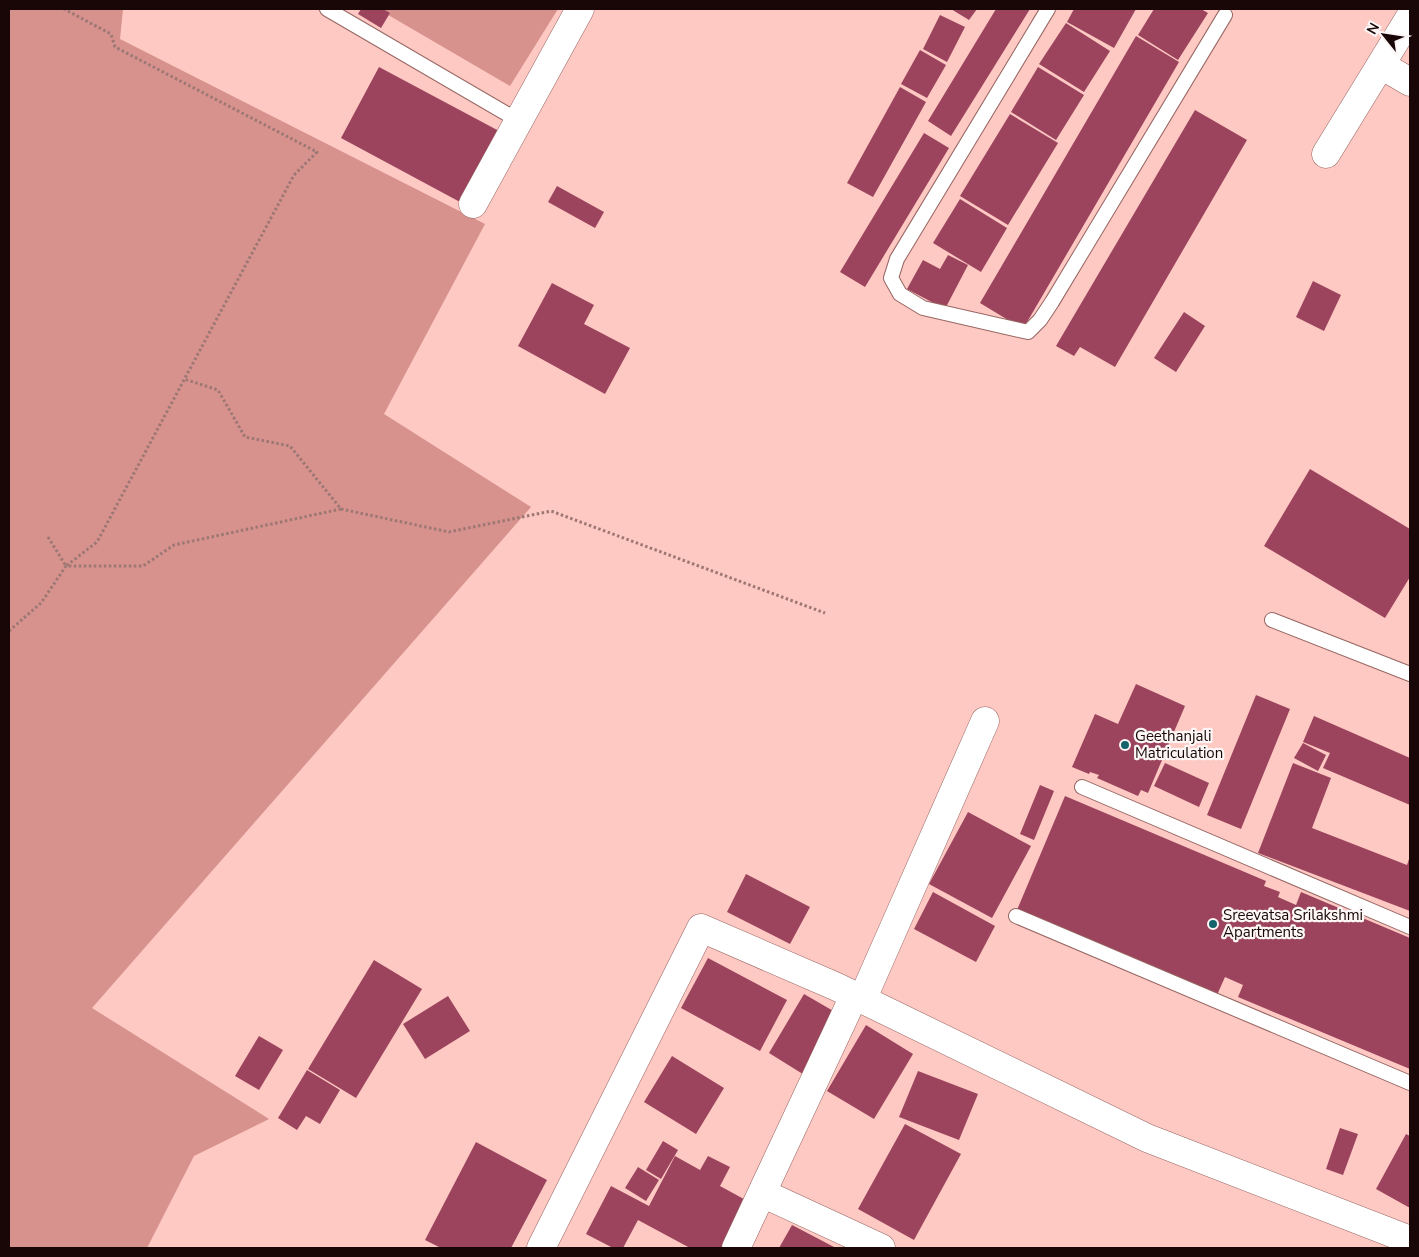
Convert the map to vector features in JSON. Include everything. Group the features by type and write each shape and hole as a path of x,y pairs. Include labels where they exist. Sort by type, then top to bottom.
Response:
{"street":[{"path":"474,204 580,9"},
{"path":"1326,154 1410,18"},
{"path":"1381,65 1410,82"},
{"path":"736,1248 858,998 985,720"},
{"path":"541,1248 701,928 858,998 1147,1138 1410,1240"},
{"path":"762,1193 881,1248"}],"lane":[{"path":"328,9 519,121"},
{"path":"1048,9 897,259 891,278 900,294 923,308 1028,332 1040,320 1052,302 1225,15"},
{"path":"1272,620 1410,674"},
{"path":"1082,787 1410,927"},
{"path":"1016,916 1410,1083"}],"path":[{"path":"9,631 41,603 66,566 96,542 294,175 317,152 115,46 111,34 64,9"},
{"path":"184,379 218,390 246,437 290,446 341,509"},
{"path":"66,566 143,566 174,545 341,509 450,532 551,511 825,613"},
{"path":"48,537 66,566"}],"shaded area":[{"path":"9,9 123,9 120,39 485,224 384,414 531,507 92,1008 269,1119 194,1156 147,1248 9,1248"},
{"path":"378,9 558,9 510,86"}],"building":[{"path":"361,9 383,9 390,13 381,28 358,14"},
{"path":"951,9 977,9 969,20"},
{"path":"996,9 1030,9 951,136 928,121"},
{"path":"1074,9 1136,9 1114,48 1067,22"},
{"path":"1154,9 1201,9 1208,13 1178,60 1138,35"},
{"path":"940,15 965,27 947,62 923,49"},
{"path":"1066,23 1110,51 1084,92 1039,64"},
{"path":"1136,36 1179,62 1023,329 980,303"},
{"path":"920,50 946,65 927,98 901,84"},
{"path":"379,67 499,131 460,202 341,138"},
{"path":"1038,67 1084,95 1056,140 1011,112"},
{"path":"900,87 926,102 873,197 847,183"},
{"path":"1195,110 1247,140 1115,367 1080,347 1074,356 1056,346"},
{"path":"1010,114 1058,143 1008,225 960,196"},
{"path":"924,133 949,148 865,287 840,272"},
{"path":"557,186 604,212 595,228 548,202"},
{"path":"960,199 1007,228 981,272 933,243"},
{"path":"948,255 968,265 945,309 907,289 923,260 940,269"},
{"path":"1313,281 1341,295 1324,331 1296,317"},
{"path":"552,283 594,305 584,324 630,348 605,394 518,346"},
{"path":"1184,312 1205,326 1176,372 1154,358"},
{"path":"1310,469 1410,529 1410,577 1385,618 1264,546"},
{"name":"Geethanjali Matriculation","path":"1136,684 1185,706 1148,793 1141,790 1138,796 1097,778 1099,775 1090,772 1089,774 1072,767 1095,714 1118,724"},
{"path":"1256,695 1290,709 1241,829 1207,815"},
{"path":"1314,716 1410,758 1410,805 1323,768 1330,753 1303,742"},
{"path":"1303,743 1326,755 1318,771 1294,758"},
{"path":"1165,763 1209,783 1199,807 1154,786"},
{"path":"1293,763 1331,778 1312,828 1407,865 1410,856 1410,911 1258,853"},
{"path":"1040,785 1054,791 1034,840 1020,834"},
{"name":"Sreevatsa Srilakshmi Apartments","path":"1065,796 1266,881 1264,886 1280,892 1278,897 1296,905 1301,892 1410,938 1410,1069 1238,997 1243,985 1225,977 1217,995 1017,910"},
{"path":"968,812 1031,846 992,918 929,884"},
{"path":"746,874 810,907 790,944 727,912"},
{"path":"933,892 995,926 976,962 914,929"},
{"path":"708,958 787,1000 760,1051 681,1008"},
{"path":"374,960 422,989 356,1098 308,1069"},
{"path":"804,994 842,1016 806,1076 769,1053"},
{"path":"448,996 470,1031 425,1059 403,1024"},
{"path":"866,1025 913,1054 874,1119 827,1091"},
{"path":"259,1036 283,1050 259,1090 235,1076"},
{"path":"672,1056 724,1088 696,1134 644,1102"},
{"path":"307,1070 340,1090 320,1124 306,1116 297,1130 278,1118"},
{"path":"918,1071 978,1094 959,1140 899,1117"},
{"path":"905,1124 961,1154 914,1240 858,1209"},
{"path":"1340,1128 1358,1134 1343,1175 1326,1169"},
{"path":"1406,1134 1410,1136 1410,1208 1376,1189"},
{"path":"663,1141 678,1150 661,1179 646,1170"},
{"path":"476,1142 547,1180 511,1248 441,1248 425,1240"},
{"path":"675,1156 700,1170 708,1156 730,1167 720,1186 753,1204 729,1248 690,1248 638,1220 623,1248 613,1248 586,1234 611,1186 649,1206"},
{"path":"638,1167 659,1180 646,1201 625,1188"},
{"path":"792,1225 836,1248 779,1248"}],"place":[{"name":"Geethanjali Matriculation","path":"1125,745"},
{"name":"Sreevatsa Srilakshmi Apartments","path":"1213,924"}]}
